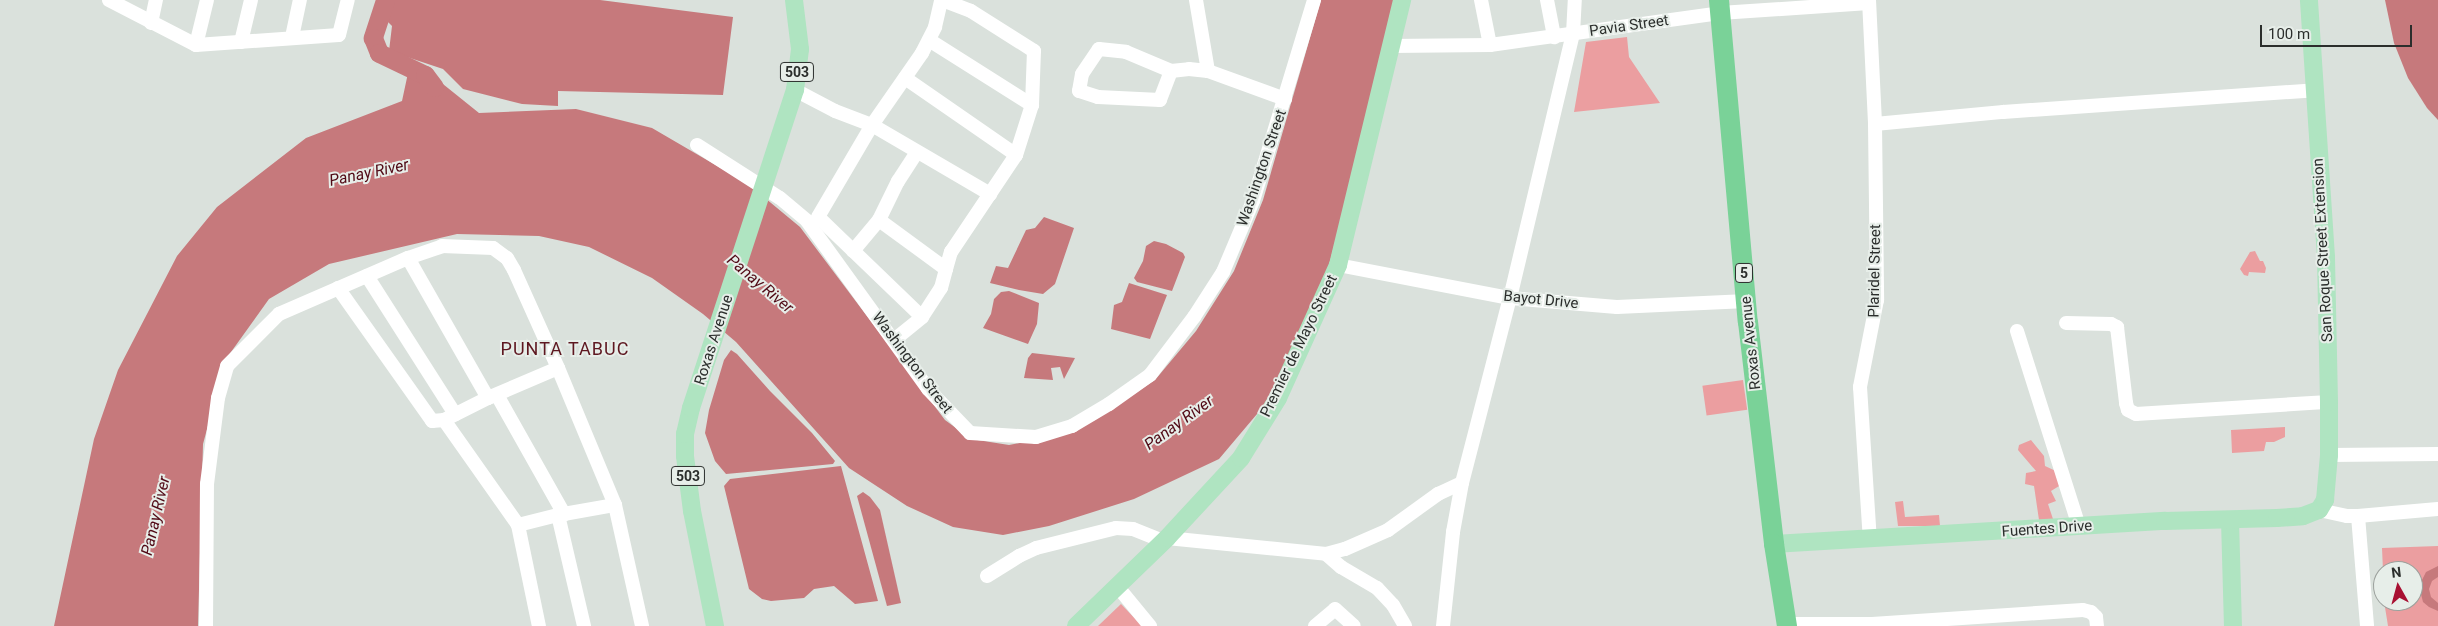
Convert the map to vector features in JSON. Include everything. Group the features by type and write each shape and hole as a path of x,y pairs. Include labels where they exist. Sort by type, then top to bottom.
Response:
{"highway":[{"name":"Roxas Avenue","path":"1720,7 1747,302 1774,544 1787,625"}],"main road":[{"name":"Roxas Avenue","path":"715,626 692,511 685,456 685,434 691,408 795,90 800,49 794,0"},
{"name":"Premier de Mayo Street","path":"1076,626 1164,540 1241,458 1278,398 1338,265 1402,0"},
{"name":"San Roque Street Extension","path":"2309,0 2326,257 2329,455 2322,505"},
{"name":"Fuentes Drive","path":"1774,544 1870,540 2164,521 2303,516 2322,505"},
{"path":"2230,520 2233,626"}],"street":[{"path":"108,0 196,45 339,35 348,0"},
{"path":"151,23 156,0"},
{"path":"196,45 207,0"},
{"path":"242,42 251,0"},
{"path":"292,38 300,0"},
{"path":"894,340 922,317 941,288 951,252 1016,155 1032,105 1034,51 971,11 942,0 936,27 929,40 872,125 818,217 922,317"},
{"path":"1196,0 1208,71"},
{"name":"Washington Street","path":"697,145 780,198 807,221 928,388 970,432 989,436 1036,437 1072,426 1109,404 1150,375 1194,317 1223,272 1253,201 1314,0"},
{"path":"1481,0 1490,45"},
{"path":"1547,0 1554,37"},
{"path":"1443,626 1453,532 1462,483 1510,298 1573,34 1575,0"},
{"name":"Pavia Street","path":"1390,46 1490,45 1573,34 1720,7 1869,2"},
{"name":"Plaridel Street","path":"1869,2 1875,124 1877,300 1860,387 1870,540"},
{"path":"929,40 1032,105"},
{"path":"1171,71 1160,100 1098,97 1079,91 1082,74 1099,49 1126,52 1171,71 1189,69 1208,71 1285,99"},
{"path":"905,78 1016,155"},
{"path":"795,90 836,111 872,125 990,194"},
{"path":"1875,124 2002,112 2315,90"},
{"path":"853,251 879,220 898,181 917,152"},
{"path":"879,220 946,269"},
{"path":"206,626 207,484 218,398 227,366 279,314 408,258 442,246 493,248 507,258 558,368 615,505 642,626"},
{"path":"408,258 561,514 584,626"},
{"name":"Bayot Drive","path":"1338,265 1510,298 1617,307 1747,302"},
{"path":"367,276 450,417 518,525 539,626"},
{"path":"338,288 432,421 450,417 558,368"},
{"path":"2066,323 2111,324 2117,327 2126,403 2128,410 2136,414 2329,402"},
{"path":"2017,331 2079,527"},
{"path":"2329,455 2438,454"},
{"path":"987,576 1036,548 1116,528 1133,529 1164,540 1326,554 1345,549 1388,530 1438,494 1462,483"},
{"path":"518,525 561,514 615,505"},
{"name":"Fuentes Drive","path":"2322,505 2347,516 2438,509"},
{"path":"2358,516 2368,626"},
{"path":"1326,554 1341,567 1377,588 1393,605 1405,626"},
{"path":"1117,586 1150,626"},
{"path":"1315,626 1335,609 1354,626"},
{"path":"1787,625 1873,625 2083,610 2091,612 2096,617 2097,626"}],"shaded area":[{"path":"1627,37 1629,57 1660,103 1574,112 1586,42"},
{"path":"2255,251 2260,261 2263,261 2266,268 2265,273 2249,272 2248,276 2244,275 2240,269 2250,252"},
{"path":"1743,380 1747,410 1707,415 1702,386"},
{"path":"2285,427 2285,437 2274,442 2266,442 2264,451 2232,453 2231,430"},
{"path":"2031,440 2044,456 2045,466 2058,472 2064,483 2051,491 2056,501 2048,504 2053,519 2039,520 2034,486 2025,484 2026,473 2036,471 2018,450 2019,445"},
{"path":"1903,501 1905,517 1939,515 1940,526 1898,526 1895,502"},
{"path":"2438,546 2438,626 2388,626 2386,611 2423,611 2423,561 2383,561 2382,548"},
{"path":"1121,604 1142,626 1098,626"}],"water":[{"path":"384,0 600,0 733,17 723,95 558,91 558,106 522,104 463,89 443,69 389,51 392,26 384,18 382,9"},
{"name":"Panay River","path":"1321,0 1399,0 1324,284 1273,395 1219,459 1134,499 1049,526 1003,535 953,527 907,506 849,468 736,342 703,314 652,278 589,247 539,236 457,234 329,264 269,299 226,359 203,444 198,626 54,626 94,439 118,370 177,256 217,207 306,138 402,101 408,73 423,68 479,113 576,109 652,128 748,184 800,227 945,420 971,439 1009,445 1051,437 1095,420 1155,380 1196,331 1234,271 1263,200"},
{"path":"2385,0 2438,0 2438,120 2427,108 2408,78 2394,43"},
{"path":"1044,217 1074,228 1055,284 1043,294 990,283 996,266 1008,268 1026,230 1035,228"},
{"path":"1154,241 1166,244 1183,253 1185,257 1172,291 1137,282 1134,278 1143,261 1146,246"},
{"path":"1129,283 1167,295 1150,339 1111,329 1114,305 1122,302"},
{"path":"1009,291 1039,303 1037,324 1028,344 983,328 991,314 994,299 1001,292"},
{"path":"731,350 737,354 770,391 812,433 835,461 833,464 726,474 715,461 705,433 709,410 724,360"},
{"path":"1032,353 1075,358 1064,379 1060,367 1051,368 1053,380 1024,378 1028,358"},
{"path":"841,466 878,601 855,604 834,586 814,589 804,598 771,601 762,599 749,589 724,486 730,479"},
{"path":"863,492 870,497 880,510 901,603 887,606 857,496"},
{"path":"2438,566 2438,577 2432,581 2429,589 2431,597 2438,603 2438,611 2423,602 2423,578 2426,572"}],"waterway":[{"path":"385,0 373,38 379,53 425,75 434,87"}],"district":[{"name":"PUNTA TABUC","path":"565,349"}]}
